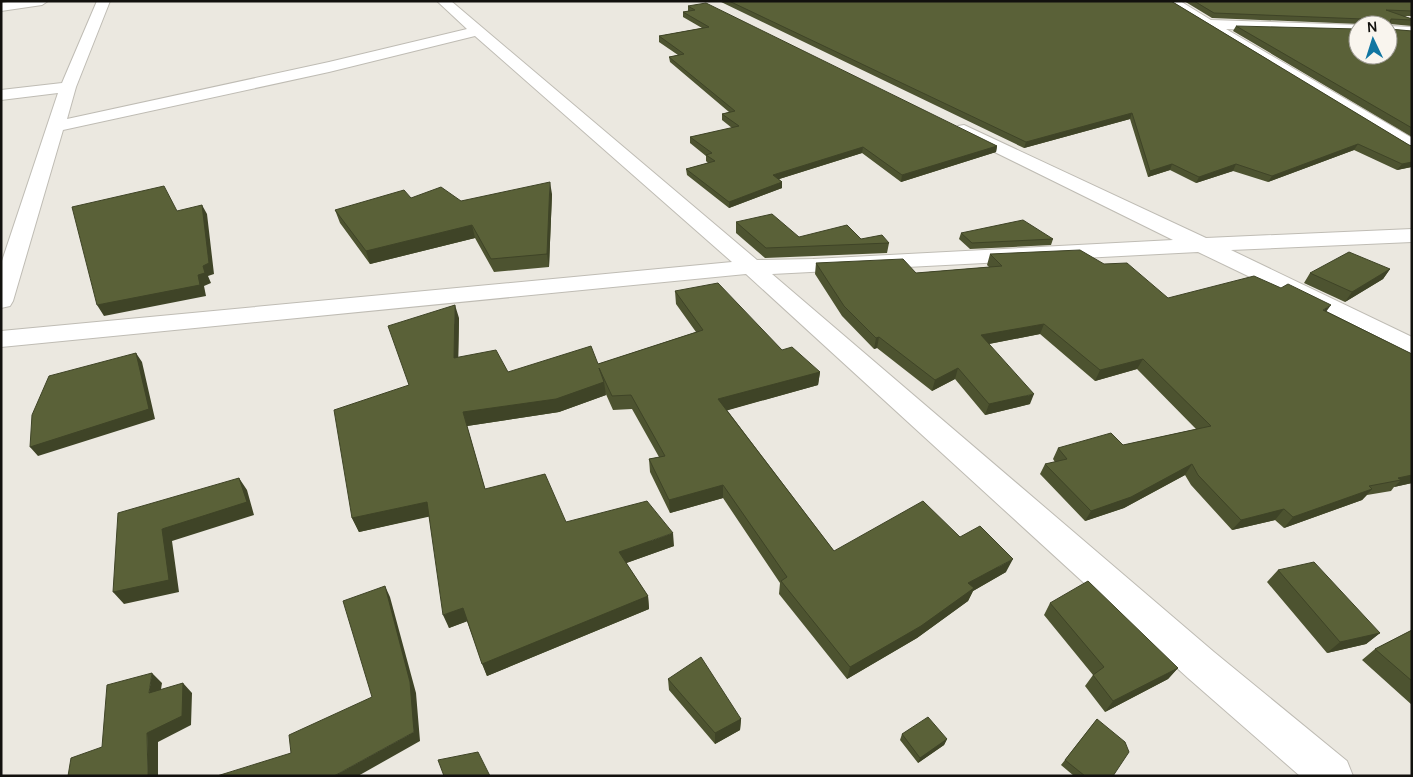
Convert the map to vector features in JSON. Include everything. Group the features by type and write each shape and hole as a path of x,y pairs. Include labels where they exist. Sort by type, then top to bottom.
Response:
{"street":[{"path":"1,7 42,1"},
{"path":"1,301 68,87 104,1"},
{"path":"442,1 751,267 1201,665 1332,776"},
{"path":"1170,1 1412,146"},
{"path":"1211,24 1348,29"},
{"path":"1398,30 1412,31"},
{"path":"55,127 320,69 477,31"},
{"path":"1,95 68,87"},
{"path":"945,121 1412,347"},
{"path":"1,339 751,267 813,266 917,259 1203,247 1412,235"}],"building":[{"path":"729,1 1171,1 1412,146 1412,162 1402,164 1358,144 1272,176 1236,164 1199,177 1172,164 1150,171 1132,113 1026,142"},
{"path":"1194,1 1412,1 1412,11 1386,10 1412,20 1398,19 1398,15 1348,15 1348,18 1214,13"},
{"path":"706,3 997,146 902,175 863,147 773,175 782,182 729,202 686,169 715,161 706,155 712,153 690,137 739,126 722,114 735,111 669,57 684,54 659,36 709,27 683,12 695,10 688,6"},
{"path":"1236,26 1348,29 1348,65 1398,65 1398,30 1412,31 1412,128"},
{"path":"550,182 547,254 491,259 472,225 366,251 335,210 404,190 411,198 441,187 461,201"},
{"path":"164,186 177,211 202,205 209,263 203,266 205,273 198,275 200,285 97,305 72,207"},
{"path":"772,214 799,237 847,225 861,239 882,235 889,243 766,248 736,222"},
{"path":"1023,220 1053,239 972,243 961,233"},
{"path":"1080,250 1104,264 1127,263 1168,298 1254,276 1281,288 1288,284 1331,305 1323,310 1412,354 1412,475 1398,478 1401,480 1369,486 1372,489 1293,517 1284,509 1241,520 1198,475 1192,464 1131,497 1091,511 1045,464 1067,459 1058,448 1111,433 1123,445 1211,426 1143,359 1100,370 1044,324 981,335 1034,394 989,404 958,368 935,380 879,337 876,338 844,306 816,263 903,259 916,273 1002,266 990,254"},
{"path":"1349,252 1390,269 1352,292 1310,273"},
{"path":"718,283 782,350 792,347 820,372 718,399 834,551 923,501 960,537 980,526 1013,559 968,583 974,588 921,626 850,667 781,581 787,577 723,485 669,500 649,459 665,456 631,395 612,396 599,368 604,382 556,399 463,412 485,489 545,474 566,522 647,501 673,533 619,552 648,596 482,664 463,608 443,615 427,502 352,518 334,410 409,385 388,326 455,305 454,358 496,350 508,372 591,346 598,364 703,330 675,291"},
{"path":"136,353 149,409 30,447 32,415 49,376"},
{"path":"239,478 247,502 162,529 169,580 113,592 118,513"},
{"path":"1314,562 1380,633 1340,642 1278,570"},
{"path":"1088,581 1178,668 1113,701 1093,675 1104,667 1050,603"},
{"path":"385,586 410,682 414,732 334,776 217,776 291,753 289,735 372,697 343,601"},
{"path":"1412,630 1412,681 1375,649"},
{"path":"701,657 741,719 715,733 668,679"},
{"path":"152,673 149,693 183,683 182,716 147,733 148,776 68,776 71,758 102,747 107,685"},
{"path":"928,717 947,739 920,758 902,734"},
{"path":"1097,719 1125,742 1129,752 1113,776 1085,776 1065,760"},
{"path":"478,752 490,776 444,776 438,760"}]}
